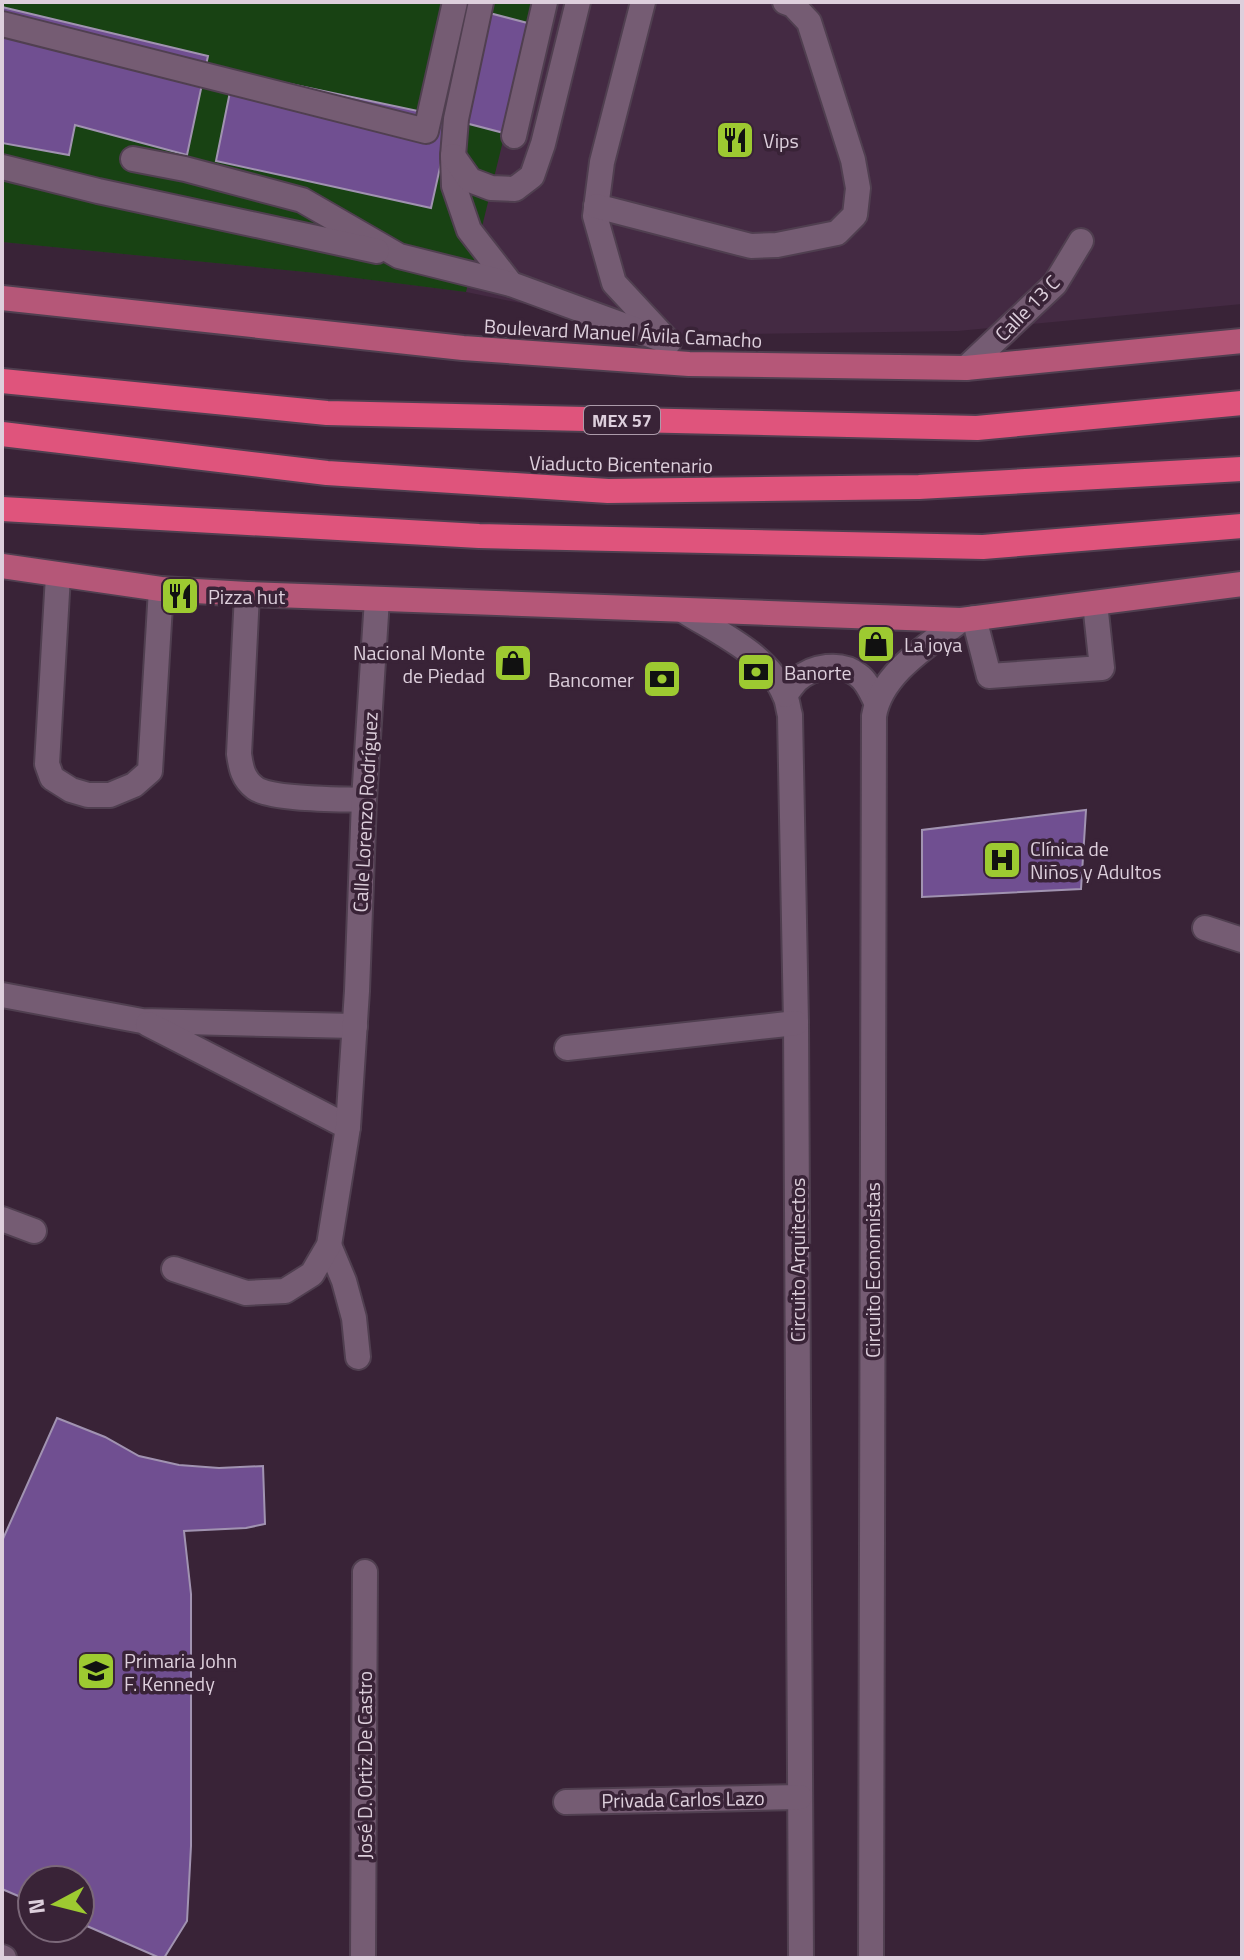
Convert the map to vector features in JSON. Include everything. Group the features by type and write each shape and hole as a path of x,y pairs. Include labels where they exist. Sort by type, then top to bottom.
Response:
{"highway":[{"name":"MEX 57","path":"2,381 327,413 961,428 1242,403"},
{"name":"Viaducto Bicentenario","path":"2,434 327,473 608,491 919,487 1242,469"},
{"path":"2,509 479,536 967,547 1242,526"}],"main road":[{"name":"Boulevard Manuel Ávila Camacho","path":"2,298 463,348 689,364 966,368 1242,341"},
{"path":"2,566 161,589 247,594 968,619 1242,584"}],"street":[{"path":"426,131 455,2"},
{"path":"481,2 456,119 454,186 469,230 511,284"},
{"path":"514,136 545,2"},
{"path":"2,24 426,131 454,147 470,180 491,188 515,189 532,176 543,144 578,2"},
{"path":"643,2 602,162 595,216 614,283 689,364"},
{"path":"596,206 751,246 777,245 837,233 855,215 858,188 853,160 806,12 785,2"},
{"path":"133,159 185,169 302,200 399,256"},
{"path":"2,167 511,284 669,342"},
{"name":"Calle 13 C","path":"966,368 1055,284 1081,241"},
{"path":"58,576 47,764 52,778 71,790 88,795 110,795 134,785 150,771 161,589"},
{"path":"247,594 239,754 242,774 256,789 274,795 364,800"},
{"name":"Calle Lorenzo Rodríguez","path":"174,1269 246,1293 285,1291 312,1274 329,1245 348,1127 377,599"},
{"path":"785,695 806,674 817,669 844,668 857,673 868,685 876,702 914,656 968,619 989,676 1102,668 1095,603"},
{"name":"Circuito Arquitectos","path":"684,611 748,652 767,668 785,695 790,715 796,1023 801,1958"},
{"name":"Circuito Economistas","path":"871,1958 873,733 876,702"},
{"path":"1205,928 1242,940"},
{"path":"2,995 142,1021 355,1026"},
{"path":"142,1021 348,1127"},
{"path":"567,1048 796,1023"},
{"path":"2,1219 34,1231"},
{"path":"329,1245 344,1281 354,1318 358,1357"},
{"name":"José D. Ortiz De Castro","path":"363,1958 365,1572"},
{"name":"Privada Carlos Lazo","path":"566,1802 800,1797"}],"shaded area":[{"path":"2,2 1242,2 1242,304 958,331 678,335 466,292 316,273 2,242"}],"green space":[{"path":"2,2 537,2 466,292 316,273 2,242"}],"building":[{"path":"447,2 543,27 519,137 423,112"},
{"path":"2,7 208,56 187,155 75,125 69,155 2,143"},
{"path":"234,72 451,118 431,208 216,161"},
{"name":"Clínica de Niños y Adultos","path":"1086,810 1081,889 922,897 922,830"},
{"name":"Primaria John F. Kennedy","path":"57,1418 105,1437 139,1456 179,1465 219,1468 263,1466 265,1524 184,1531 191,1594 191,1846 187,1921 164,1958 96,1930 96,1864 16,1864 16,1895 2,1889 2,1541"}],"place":[{"name":"Vips","path":"735,140"},
{"name":"Pizza hut","path":"180,596"},
{"name":"La joya","path":"876,644"},
{"name":"Nacional Monte de Piedad","path":"513,663"},
{"name":"Banorte","path":"756,672"},
{"name":"Bancomer","path":"662,679"},
{"name":"Clínica de Niños y Adultos","path":"1002,860"},
{"name":"Primaria John F. Kennedy","path":"96,1671"}]}
